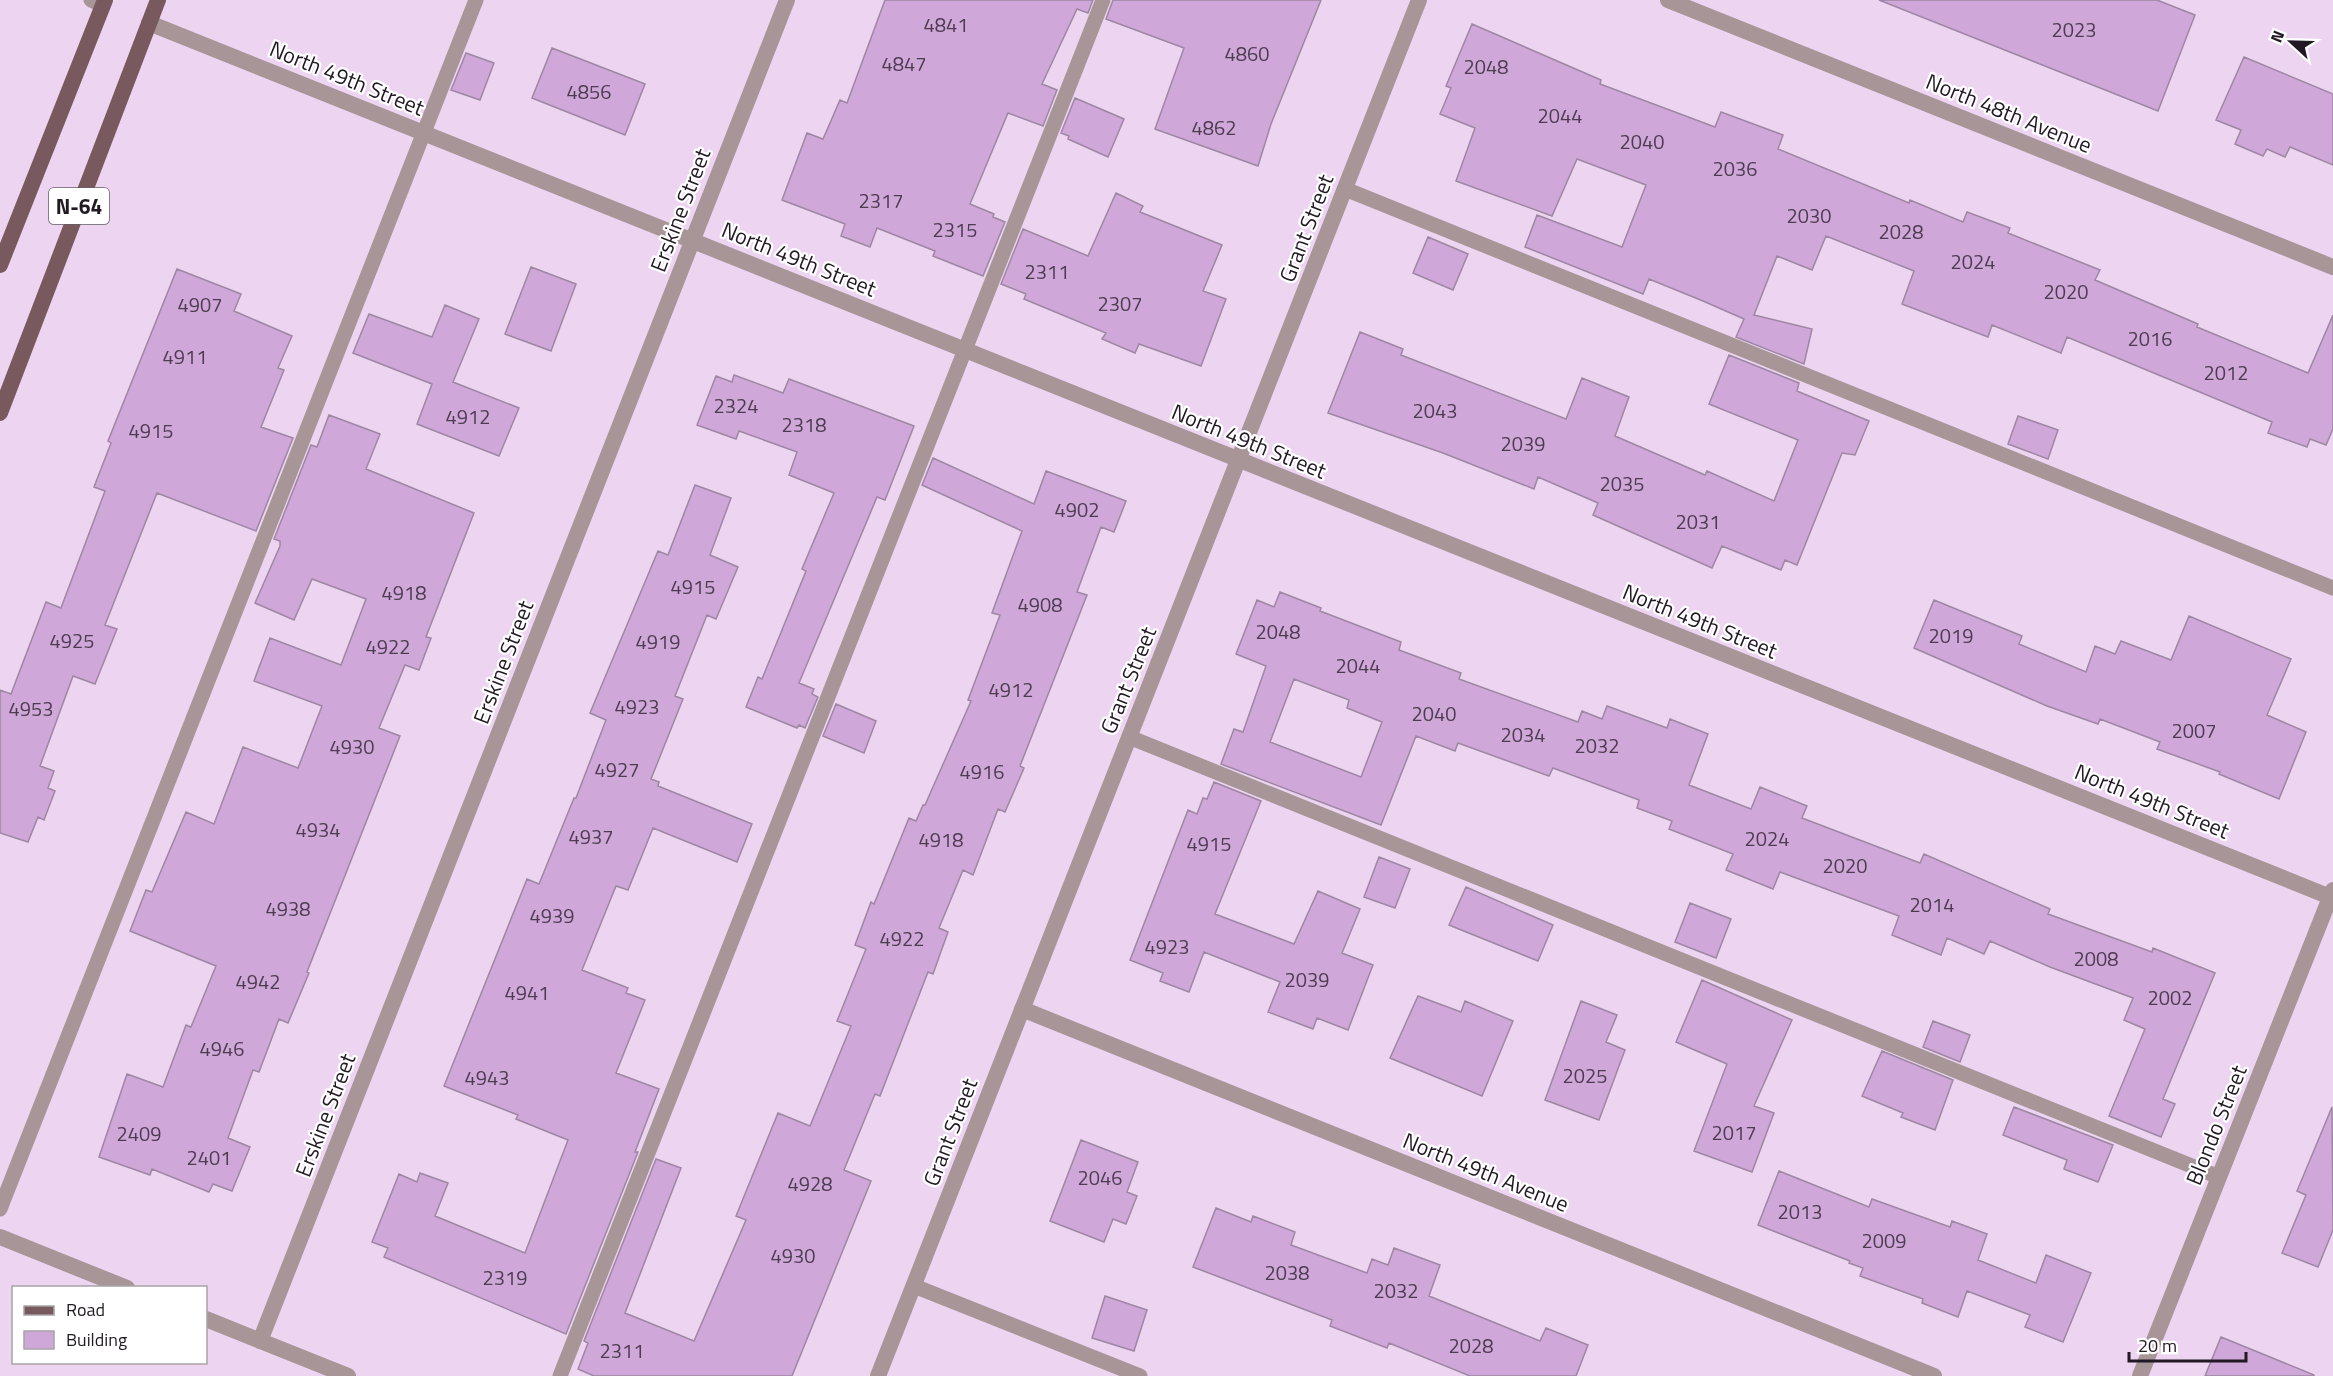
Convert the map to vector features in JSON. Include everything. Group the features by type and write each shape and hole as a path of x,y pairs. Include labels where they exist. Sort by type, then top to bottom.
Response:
{"main road":[{"name":"N-64","path":"0,412 158,0"},
{"name":"N-64","path":"0,265 100,2"}],"street":[{"name":"Erskine Street","path":"260,1341 787,0"},
{"name":"Grant Street","path":"879,1376 1419,0"},
{"name":"North 48th Avenue","path":"1668,0 2333,267"},
{"name":"North 49th Street","path":"149,23 1239,461 2332,895"},
{"name":"Blondo Street","path":"2140,1376 2332,895"},
{"name":"North 49th Avenue","path":"1022,1009 1934,1376"},
{"path":"0,1237 124,1286"},
{"path":"207,1319 348,1376"}],"lane":[{"path":"0,1209 476,0"},
{"path":"560,1376 1102,0"},
{"path":"1345,189 2333,588"},
{"path":"1129,737 2219,1177"},
{"path":"914,1286 1140,1376"}],"building":[{"path":"885,0 1093,0 1088,13 1077,9 1042,84 1057,90 1043,126 1008,113 970,204 994,214 993,217 1005,222 983,276 933,256 935,251 877,228 870,247 841,236 845,224 782,200 807,133 823,139 840,100 847,103"},
{"path":"1113,0 1321,0 1271,124 1258,166 1155,129 1184,48 1106,19"},
{"path":"1879,0 2157,0 2195,15 2158,111"},
{"path":"1472,24 1601,80 1600,84 1715,127 1721,112 1783,135 1778,149 1909,203 1910,200 1963,222 1967,212 2010,228 2008,233 2100,270 2095,280 2198,324 2197,327 2308,373 2333,315 2333,429 2326,445 2310,439 2307,447 2268,433 2272,422 2067,337 2061,353 1992,325 1988,337 1902,304 1914,271 1826,236 1812,270 1777,256 1754,315 1812,329 1804,364 1736,337 1744,319 1703,301 1649,279 1643,294 1525,247 1537,215 1622,247 1646,185 1577,159 1552,216 1456,181 1475,128 1440,114 1451,88 1446,86"},
{"path":"552,48 645,84 625,135 532,98"},
{"path":"466,53 494,63 480,100 451,90"},
{"path":"2244,57 2333,94 2333,165 2290,147 2285,157 2267,149 2263,156 2235,144 2241,130 2216,120"},
{"path":"1075,98 1124,119 1108,157 1068,139 1069,136 1061,133"},
{"path":"1116,193 1143,206 1140,212 1222,245 1203,291 1226,299 1201,366 1139,344 1135,353 1102,339 1106,333 1024,299 1026,294 1001,284 1023,229 1088,256"},
{"path":"1428,237 1468,254 1453,290 1413,273"},
{"path":"531,267 576,284 551,351 505,334"},
{"path":"177,269 241,294 234,311 292,336 278,368 284,370 261,427 293,438 256,531 157,493 105,625 117,629 95,684 73,676 40,766 54,771 48,788 55,791 44,820 38,817 28,842 0,833 0,690 11,694 46,602 61,608 105,491 94,487 111,443 108,441"},
{"path":"445,305 479,319 453,382 519,408 499,456 417,424 432,384 353,353 369,314 432,337"},
{"path":"1360,332 1403,349 1401,355 1566,419 1582,378 1629,397 1615,436 1705,475 1707,471 1774,501 1798,440 1709,404 1729,355 1799,383 1797,391 1869,421 1855,455 1842,453 1797,565 1785,560 1781,570 1722,546 1712,568 1593,515 1598,503 1538,477 1534,489 1443,453 1328,413"},
{"path":"734,375 783,393 789,379 914,426 885,500 877,497 799,683 814,689 812,694 818,697 805,728 799,725 797,728 746,707 758,677 762,679 806,571 802,569 834,493 789,475 797,452 739,431 736,439 697,425 716,376 732,382"},
{"path":"329,415 380,434 366,469 474,513 426,637 431,638 419,670 405,665 379,728 400,736 307,972 309,973 288,1023 279,1019 259,1072 253,1070 228,1138 250,1147 232,1191 213,1184 209,1192 152,1169 150,1175 99,1157 127,1074 163,1087 186,1025 191,1027 216,966 130,931 146,890 152,892 186,812 214,824 243,747 298,768 322,706 254,681 270,638 341,665 366,599 312,579 294,620 255,603 280,546 280,541 274,539 311,445 317,447"},
{"path":"2018,416 2058,430 2048,459 2008,444"},
{"path":"933,458 1034,504 1046,471 1126,501 1114,532 1101,527 1077,592 1087,595 1020,766 1024,768 1005,812 998,809 973,875 963,870 939,928 948,932 933,974 928,972 880,1096 875,1094 844,1170 871,1181 792,1376 594,1376 578,1369 588,1343 584,1341 656,1159 681,1168 625,1313 694,1341 746,1220 736,1216 778,1113 810,1126 851,1026 837,1021 866,949 855,945 871,902 874,904 909,818 916,821 925,805 971,701 968,700 1000,615 992,613 1022,531 922,485"},
{"path":"695,485 731,498 710,555 738,567 716,619 707,615 675,696 683,699 651,779 659,782 658,786 752,824 737,862 653,828 628,890 616,886 582,970 628,988 626,993 645,1000 616,1073 659,1089 635,1152 638,1152 566,1334 384,1257 388,1248 372,1242 399,1174 417,1182 420,1173 448,1183 435,1216 525,1253 568,1140 516,1119 518,1115 444,1086 527,879 539,884 574,798 576,798 606,720 590,713 658,551 668,555"},
{"path":"1280,592 1321,608 1320,611 1401,642 1399,650 1461,673 1459,679 1578,722 1582,711 1602,719 1607,706 1667,728 1670,719 1708,734 1689,785 1751,809 1760,787 1807,806 1802,818 1920,863 1924,854 2050,909 2048,914 2152,952 2153,948 2215,973 2163,1099 2175,1104 2161,1137 2109,1116 2145,1029 2124,1020 2133,998 2050,967 1990,941 1984,954 1947,938 1941,955 1892,935 1899,916 1780,872 1773,889 1726,870 1733,854 1669,829 1672,821 1637,808 1639,800 1553,768 1549,776 1458,743 1455,751 1416,736 1381,825 1221,764 1234,729 1243,732 1266,666 1236,654 1257,600 1274,607","holes":["1294,679 1349,700 1347,708 1382,722 1361,777 1270,742"]},
{"path":"1934,600 2022,636 2019,644 2086,672 2095,646 2115,654 2121,641 2171,660 2189,616 2291,659 2267,715 2306,732 2279,799 2219,774 2220,772 2157,749 2160,742 2100,719 2098,724 2047,706 1914,648"},
{"path":"836,704 876,721 864,753 823,736"},
{"path":"1214,782 1261,801 1215,914 1294,944 1318,891 1360,909 1342,953 1373,965 1348,1030 1317,1018 1313,1029 1268,1012 1280,982 1204,952 1189,992 1160,981 1163,973 1130,960 1188,810 1197,814 1203,798 1207,799"},
{"path":"1379,857 1410,869 1395,908 1364,897"},
{"path":"1466,887 1553,925 1538,961 1449,925"},
{"path":"1690,903 1731,919 1716,958 1675,942"},
{"path":"1702,980 1792,1020 1754,1106 1774,1113 1752,1172 1694,1151 1727,1064 1676,1042"},
{"path":"1418,996 1461,1012 1465,1001 1513,1021 1482,1096 1390,1058"},
{"path":"1581,1001 1617,1015 1606,1042 1625,1050 1599,1120 1545,1100"},
{"path":"1933,1021 1970,1035 1960,1062 1923,1047"},
{"path":"1882,1051 1953,1080 1935,1130 1901,1117 1903,1113 1862,1096"},
{"path":"2014,1107 2113,1145 2098,1182 2064,1169 2067,1160 2003,1135"},
{"path":"2332,1107 2333,1230 2318,1267 2282,1253 2306,1195 2297,1191"},
{"path":"1081,1140 1138,1162 1127,1192 1137,1196 1126,1224 1113,1219 1104,1242 1050,1221"},
{"path":"1779,1171 1869,1207 1872,1199 1950,1227 1952,1221 1987,1234 1978,1260 2036,1283 2046,1255 2091,1273 2063,1342 2025,1327 2030,1315 1967,1291 1958,1317 1922,1303 1923,1299 1860,1276 1863,1268 1849,1263 1850,1261 1758,1225"},
{"path":"1216,1208 1251,1222 1253,1216 1295,1232 1291,1245 1367,1273 1372,1259 1388,1265 1394,1248 1440,1265 1429,1296 1540,1341 1546,1328 1588,1345 1576,1376 1470,1376 1389,1343 1387,1348 1330,1326 1332,1320 1193,1267"},
{"path":"1105,1296 1147,1310 1134,1351 1092,1338"},
{"path":"2221,1337 2314,1375 2314,1376 2205,1376"}]}
